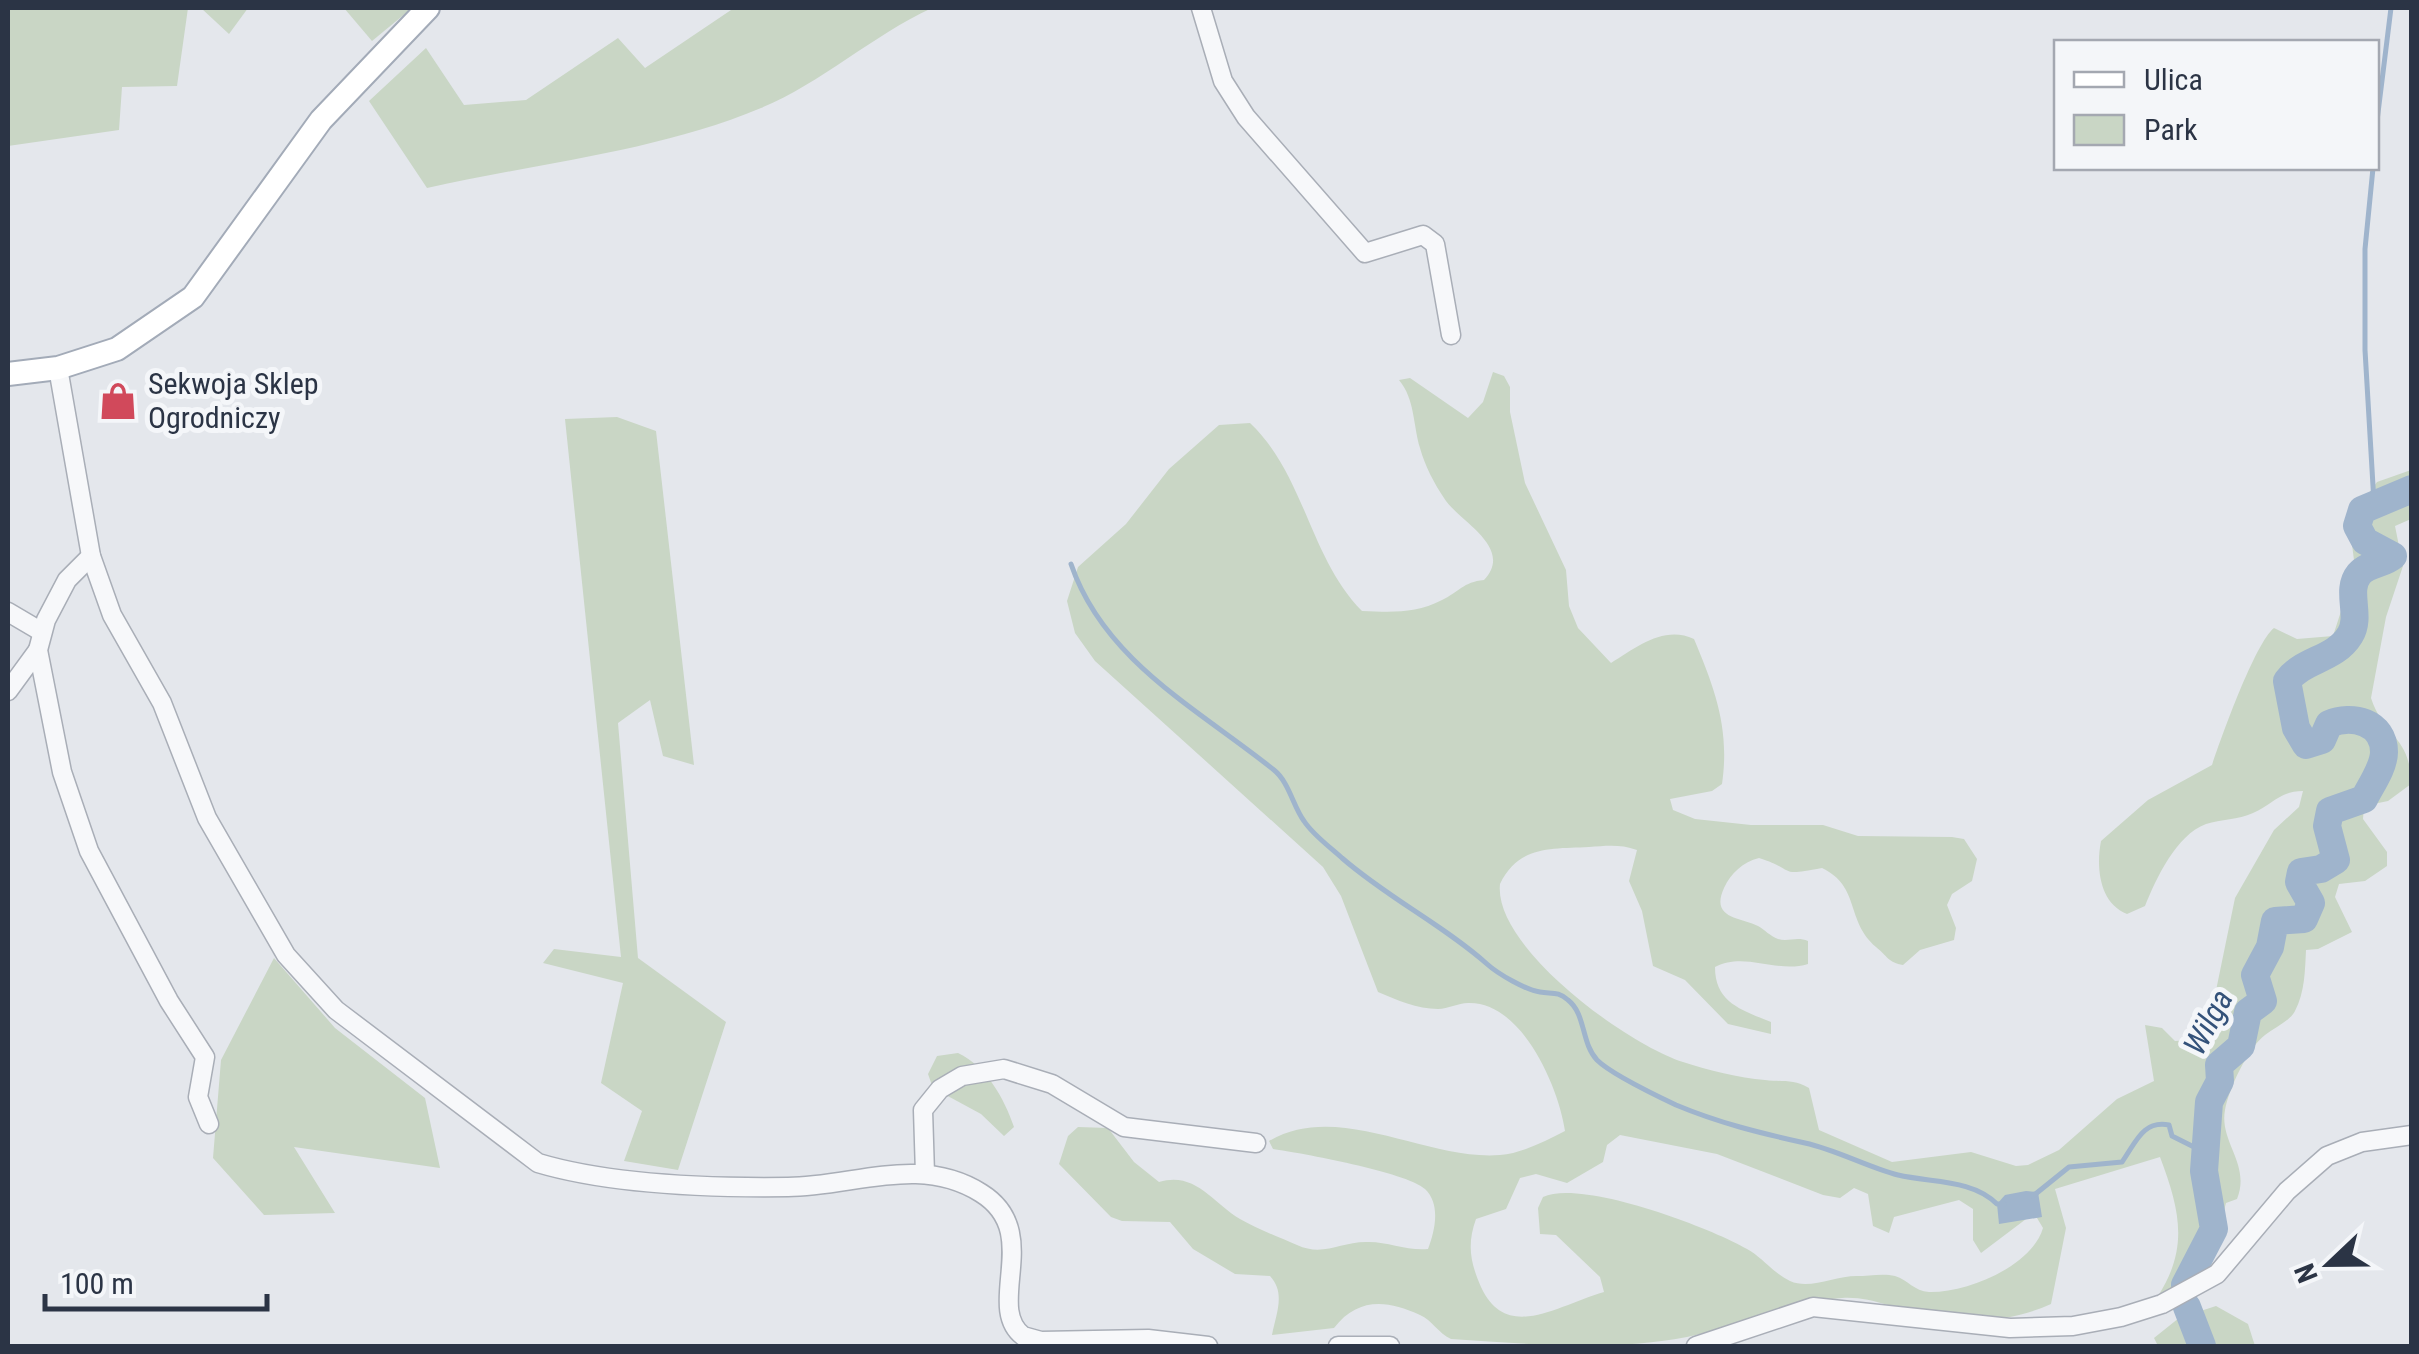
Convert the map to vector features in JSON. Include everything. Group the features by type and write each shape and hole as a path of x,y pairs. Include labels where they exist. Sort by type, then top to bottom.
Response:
{"main road":[{"path":"8,374 58,368 117,348 193,297 321,120 391,41 428,8"}],"street":[{"path":"1201,8 1224,81 1246,117 1365,253 1423,235 1430,237 1452,336"},
{"path":"58,368 91,556 112,614 162,703 207,818 286,955 336,1010 442,1094 538,1162 575,1174 784,1188 874,1175 925,1174 981,1192 1006,1215 1013,1244 1011,1316 1023,1336 1040,1340 1148,1339 1208,1346"},
{"path":"8,691 40,641 67,580 91,556"},
{"path":"8,612 40,641 76,819 89,851 169,1001 205,1057 198,1097 209,1124"},
{"path":"925,1174 923,1110 940,1089 982,1070 1025,1072 1124,1126 1256,1142"},
{"path":"1696,1346 1723,1343 1813,1307 2010,1328 2098,1322 2162,1304 2217,1274 2287,1192 2327,1156 2362,1142 2412,1135"},
{"path":"1338,1346 1390,1346"}],"green space":[{"path":"8,8 188,8 177,86 122,87 119,130 8,146"},
{"path":"201,8 248,8 229,34"},
{"path":"344,8 412,8 372,41"},
{"path":"734,8 932,8 783,98 721,123 638,146 427,188 369,101 426,48 464,105 526,100 618,38 645,68"},
{"path":"1493,372 1504,376 1510,387 1510,412 1525,483 1566,570 1569,606 1578,628 1611,663 1661,636 1694,639 1719,710 1724,745 1722,784 1712,791 1670,799 1673,810 1695,819 1751,825 1823,825 1858,836 1952,837 1964,839 1977,859 1972,881 1952,894 1947,905 1956,928 1954,940 1920,950 1903,965 1888,959 1866,937 1843,885 1822,868 1792,872 1759,858 1738,869 1724,888 1724,911 1778,939 1808,941 1808,964 1738,961 1715,967 1725,997 1771,1022 1771,1034 1728,1024 1685,980 1653,966 1642,911 1629,881 1637,850 1613,846 1550,849 1517,862 1500,884 1504,909 1518,936 1568,990 1630,1036 1659,1052 1703,1068 1803,1085 1809,1088 1819,1130 1892,1162 1971,1152 2016,1166 2028,1165 2059,1150 2117,1099 2154,1081 2145,1025 2162,1028 2175,1041 2193,1040 2212,1010 2235,898 2274,830 2299,807 2303,791 2282,796 2247,815 2195,830 2168,859 2145,906 2127,914 2110,902 2105,893 2099,862 2101,841 2148,800 2212,765 2248,671 2274,628 2297,639 2333,636 2355,568 2349,521 2377,482 2411,470 2411,519 2395,526 2403,566 2386,617 2371,698 2407,756 2411,784 2388,801 2364,806 2363,819 2387,852 2387,866 2365,881 2339,884 2335,897 2352,932 2318,949 2306,950 2303,989 2295,1011 2259,1041 2235,1080 2224,1122 2240,1175 2237,1199 2226,1203 2216,1250 2189,1278 2158,1296 2178,1245 2176,1212 2160,1157 2055,1189 2066,1228 2051,1304 2005,1318 1940,1318 1864,1299 1842,1298 1803,1304 1687,1337 1569,1346 1451,1339 1420,1315 1395,1306 1373,1304 1352,1311 1334,1328 1272,1335 1279,1297 1270,1276 1235,1274 1193,1249 1170,1222 1122,1221 1111,1217 1059,1164 1068,1136 1078,1127 1108,1128 1134,1162 1159,1182 1193,1184 1240,1219 1297,1245 1315,1250 1374,1242 1428,1249 1435,1210 1425,1189 1376,1170 1273,1149 1269,1141 1296,1130 1324,1127 1353,1129 1443,1150 1500,1155 1525,1149 1565,1131 1546,1071 1521,1031 1505,1016 1487,1006 1468,1003 1442,1009 1422,1007 1378,992 1341,896 1323,867 1095,661 1075,633 1067,601 1078,567 1126,524 1169,469 1219,425 1250,423 1283,467 1330,566 1362,611 1422,608 1484,580 1492,568 1489,546 1451,507 1433,480 1420,448 1408,395 1399,380 1410,378 1468,418 1483,402","holes":["1620,1135 1717,1154 1823,1195 1840,1198 1854,1188 1868,1194 1873,1226 1889,1233 1894,1217 1959,1200 1973,1209 1973,1240 1981,1253 2034,1213 2043,1228 2037,1242 2012,1265 1961,1288 1929,1292 1886,1275 1806,1284 1784,1278 1752,1252 1676,1218 1614,1200 1561,1193 1543,1197 1538,1208 1540,1234 1556,1235 1600,1277 1604,1292 1552,1311 1519,1317 1492,1304 1481,1287 1471,1253 1476,1219 1506,1209 1520,1178 1536,1174 1567,1183 1603,1162 1607,1145"]},
{"path":"617,417 656,431 694,765 663,756 650,700 618,723 638,958 726,1022 678,1170 624,1161 642,1111 601,1083 623,983 543,963 554,949 621,957 565,419"},
{"path":"274,958 335,1028 425,1098 440,1168 294,1147 335,1213 264,1215 213,1158 221,1060"},
{"path":"958,1053 978,1066 1000,1095 1014,1127 1004,1136 981,1114 933,1088 928,1074 937,1056"},
{"path":"2216,1306 2248,1324 2255,1346 2158,1346 2154,1338 2179,1318"}],"water":[{"path":"2038,1192 2042,1217 1999,1224 1997,1204 2005,1195"}],"waterway":[{"path":"2379,105 2391,8"},
{"path":"2373,170 2365,249 2365,350 2374,503"},
{"name":"Wilga","path":"2185,1285 2214,1229 2204,1171 2209,1102 2220,1081 2219,1065 2241,1046 2248,1012 2263,1001 2255,975 2270,947 2275,921 2304,919 2311,903 2299,882 2301,872 2321,869 2336,860 2327,826 2330,811 2364,799 2383,758 2379,734 2357,721 2329,724 2322,740 2306,745 2296,728 2287,681 2301,668 2344,643 2353,628 2355,581 2362,571 2393,556 2365,541 2357,526 2362,510 2412,489"},
{"path":"1071,564 1086,598 1130,656 1185,704 1274,770 1317,836 1498,972 1527,988 1568,1000 1578,1013 1592,1053 1604,1066 1676,1105 1708,1117 1817,1146 1898,1175 1964,1186 2004,1204"},
{"path":"2033,1196 2069,1167 2122,1162 2141,1134 2160,1124 2169,1125 2172,1136 2194,1147 2205,1162"},
{"name":"Wilga","path":"2187,1307 2202,1346"}],"place":[{"name":"Sekwoja Sklep Ogrodniczy","path":"118,401"}]}
